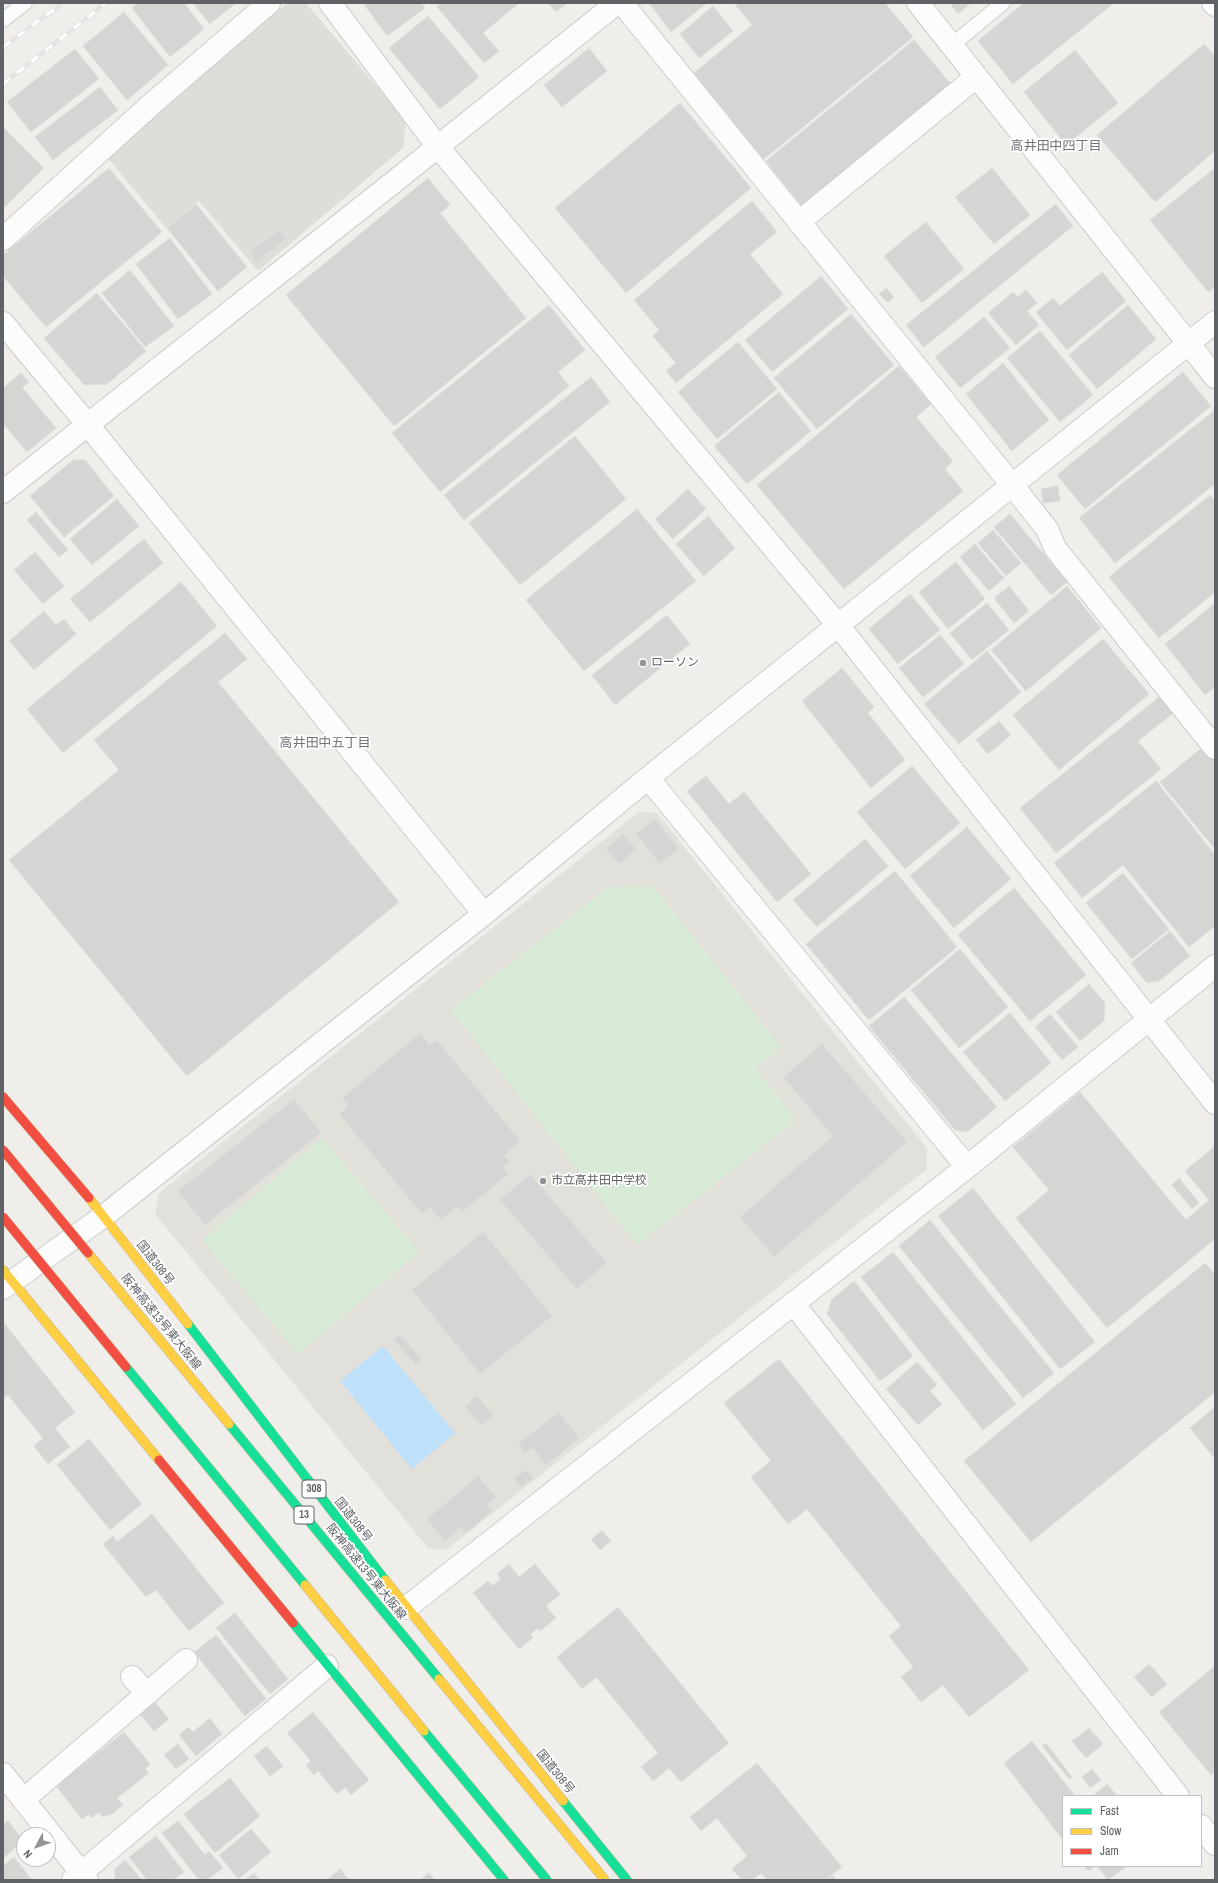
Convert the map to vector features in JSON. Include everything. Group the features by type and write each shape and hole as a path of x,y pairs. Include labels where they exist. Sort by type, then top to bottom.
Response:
{"highway":[{"name":"国道308号","path":"3,1097 104,1216 406,1608 626,1880"},
{"name":"阪神高速13号東大阪線","path":"3,1150 605,1880"},
{"path":"3,1217 547,1880"},
{"path":"6,1280 504,1880"}],"street":[{"path":"3,239 154,102 269,3"},
{"path":"330,3 438,147 838,625 1215,1103"},
{"path":"3,492 617,3"},
{"path":"622,3 1012,485 1047,529 1055,548 1215,748"},
{"path":"918,3 1215,377"},
{"path":"799,222 976,77"},
{"path":"6,1280 104,1216 484,914 648,778 1215,322"},
{"path":"3,323 88,425 484,914"},
{"path":"648,778 967,1167"},
{"path":"406,1608 967,1167 1215,966"},
{"path":"793,1303 1177,1795"},
{"path":"23,1800 186,1660"},
{"path":"3,1774 81,1878 327,1666"},
{"path":"132,1677 147,1694"},
{"path":"1202,1827 1215,1844"}],"lane":[{"path":"3,20 25,3"},
{"path":"952,45 1003,3"}],"shaded area":[{"path":"306,3 406,121 403,148 258,271 199,201 166,228 106,156 285,5"},
{"name":"市立高井田中学校","path":"639,812 657,813 927,1148 927,1169 446,1550 428,1548 155,1214 159,1193"}],"green space":[{"path":"652,885 781,1047 755,1068 796,1120 637,1245 451,1010 607,888"},
{"path":"322,1138 419,1252 298,1354 202,1240"}],"water":[{"path":"383,1346 455,1433 412,1469 340,1381"}],"building":[{"path":"138,3 184,3 204,29 170,57 132,8"},
{"path":"193,3 236,3 210,24"},
{"path":"363,3 421,3 425,8 387,36"},
{"path":"441,3 519,3 483,33 499,51 484,63 437,7"},
{"path":"548,3 567,3 556,12"},
{"path":"649,3 707,3 671,32"},
{"path":"734,3 885,3 913,37 764,159 694,73 752,25"},
{"path":"950,3 971,3 958,14"},
{"path":"1024,3 1114,3 1013,84 978,41"},
{"path":"713,6 733,31 699,58 680,34"},
{"path":"124,12 168,65 127,100 83,46"},
{"path":"428,16 479,77 440,109 389,48"},
{"path":"914,40 951,84 802,206 766,161"},
{"path":"1204,44 1215,56 1215,151 1155,202 1097,135"},
{"path":"589,48 607,71 562,107 544,85"},
{"path":"75,49 99,79 31,132 7,102"},
{"path":"1075,50 1118,103 1066,145 1024,92"},
{"path":"100,87 118,110 53,160 35,137"},
{"path":"680,103 751,188 626,293 555,208"},
{"path":"3,127 44,168 5,207 3,205"},
{"path":"109,168 162,232 46,327 3,276 3,255"},
{"path":"992,168 1030,215 994,244 955,197"},
{"path":"1215,168 1215,287 1208,292 1150,220"},
{"path":"428,178 450,205 440,213 526,318 394,426 286,295"},
{"path":"752,201 777,232 750,254 783,294 676,383 666,371 676,363 653,336 659,330 634,300"},
{"path":"196,204 247,267 218,291 167,228"},
{"path":"1056,204 1073,226 924,347 906,325"},
{"path":"926,222 964,269 922,303 884,256"},
{"path":"279,230 286,239 256,262 249,252"},
{"path":"170,238 212,294 178,319 136,264"},
{"path":"130,270 174,326 145,347 102,293"},
{"path":"1102,272 1126,301 1067,350 1036,312 1053,298 1060,306"},
{"path":"821,276 848,309 772,372 745,340"},
{"path":"886,288 894,297 888,303 879,294"},
{"path":"1026,290 1037,303 1027,311 1039,325 1016,345 988,313 1013,292 1018,297"},
{"path":"97,293 146,351 107,384 84,385 44,338"},
{"path":"549,305 585,350 558,372 569,386 440,492 392,433"},
{"path":"1128,305 1156,339 1097,389 1069,355"},
{"path":"851,314 894,365 817,429 774,378"},
{"path":"984,317 1010,348 960,388 935,357"},
{"path":"1040,331 1093,395 1060,422 1007,358"},
{"path":"738,342 777,389 717,439 678,392"},
{"path":"1003,363 1049,420 1012,451 966,394"},
{"path":"899,366 931,404 916,417 953,461 945,469 963,491 844,589 757,485"},
{"path":"1183,372 1211,406 1085,509 1057,475"},
{"path":"21,373 29,382 22,387 56,428 27,452 3,423 3,388"},
{"path":"591,377 610,402 464,520 444,495"},
{"path":"779,392 811,431 747,484 714,446"},
{"path":"1215,410 1215,484 1115,563 1079,518"},
{"path":"575,436 626,499 520,585 469,523"},
{"path":"73,460 85,460 114,496 64,537 30,496"},
{"path":"1058,486 1060,501 1043,503 1041,489"},
{"path":"688,489 706,509 673,539 655,519"},
{"path":"1210,495 1215,501 1215,592 1159,638 1109,577"},
{"path":"117,499 139,526 92,565 70,539"},
{"path":"637,509 696,581 584,671 526,600"},
{"path":"36,512 68,550 59,557 27,520"},
{"path":"1010,514 1067,582 1051,595 994,527"},
{"path":"708,516 735,548 704,576 676,544"},
{"path":"993,530 1021,563 1006,576 978,543"},
{"path":"144,539 163,563 90,622 70,599"},
{"path":"975,544 1004,578 989,591 960,557"},
{"path":"35,552 64,586 43,604 14,570"},
{"path":"956,562 985,599 948,629 919,592"},
{"path":"181,582 217,626 63,753 27,709"},
{"path":"1009,586 1029,611 1014,623 994,598"},
{"path":"1067,586 1101,628 1026,691 991,650"},
{"path":"910,594 940,630 898,664 869,629"},
{"path":"987,603 1009,630 972,660 950,633"},
{"path":"1215,603 1215,687 1205,695 1165,644"},
{"path":"44,611 56,625 64,619 76,634 34,670 9,641"},
{"path":"667,615 690,644 615,705 592,675"},
{"path":"225,633 247,659 218,682 399,902 187,1076 9,860 119,770 94,740"},
{"path":"940,635 964,664 923,697 899,668"},
{"path":"1103,639 1149,694 1059,770 1013,715"},
{"path":"987,651 1021,692 959,744 924,704"},
{"path":"842,668 874,707 868,713 905,760 871,788 802,701"},
{"path":"1162,695 1176,711 1138,741 1161,769 1056,853 1020,808"},
{"path":"999,721 1011,735 988,754 976,740"},
{"path":"1203,747 1215,761 1215,849 1160,782"},
{"path":"912,766 960,823 905,869 857,812"},
{"path":"706,776 729,804 744,792 811,874 777,902 687,791"},
{"path":"1156,781 1215,855 1215,926 1189,947 1123,865 1082,898 1054,863"},
{"path":"655,819 679,848 660,864 636,834"},
{"path":"967,827 1011,879 954,928 910,876"},
{"path":"623,834 636,849 619,864 606,849"},
{"path":"865,839 888,866 817,927 793,900"},
{"path":"895,871 957,947 869,1020 806,944"},
{"path":"1123,873 1169,929 1132,959 1086,903"},
{"path":"1014,888 1086,975 1030,1021 958,935"},
{"path":"1170,931 1190,956 1159,981 1147,983 1131,963"},
{"path":"960,949 1008,1007 959,1048 911,990"},
{"path":"1089,984 1105,1003 1104,1021 1080,1041 1056,1012"},
{"path":"904,997 997,1107 967,1132 955,1130 869,1026"},
{"path":"1010,1013 1051,1063 1005,1101 963,1052"},
{"path":"1050,1014 1078,1047 1062,1060 1035,1027"},
{"path":"420,1033 430,1045 437,1040 520,1141 504,1155 510,1161 503,1167 508,1174 462,1212 458,1206 441,1220 430,1207 422,1214 339,1114 349,1106 342,1098"},
{"path":"822,1044 907,1142 774,1257 740,1217 833,1136 783,1077"},
{"path":"1080,1092 1186,1220 1209,1200 1185,1171 1215,1146 1215,1239 1107,1328 1016,1218 1049,1190 1013,1147"},
{"path":"294,1099 321,1133 205,1225 178,1191"},
{"path":"530,1174 607,1263 577,1289 500,1200"},
{"path":"1179,1178 1199,1203 1192,1209 1172,1185"},
{"path":"973,1188 1095,1342 1060,1369 938,1216"},
{"path":"930,1220 1054,1373 1023,1398 899,1246"},
{"path":"483,1232 552,1316 480,1374 412,1290"},
{"path":"893,1252 1016,1404 983,1430 861,1277"},
{"path":"1205,1263 1215,1275 1215,1392 1031,1542 964,1461"},
{"path":"854,1281 913,1356 880,1381 827,1314 832,1299"},
{"path":"4,1323 75,1412 55,1428 70,1447 48,1464 34,1446 43,1438 8,1395 3,1399"},
{"path":"400,1334 422,1360 416,1365 393,1339"},
{"path":"779,1359 1029,1670 969,1717 943,1685 921,1702 901,1677 913,1667 889,1636 901,1626 807,1509 788,1524 751,1477 771,1461 724,1403"},
{"path":"917,1362 937,1385 930,1391 942,1404 918,1425 886,1389"},
{"path":"477,1396 493,1415 481,1425 465,1406"},
{"path":"1215,1407 1215,1459 1190,1428"},
{"path":"559,1412 579,1438 546,1465 533,1448 525,1453 518,1444"},
{"path":"89,1439 142,1504 110,1530 57,1465"},
{"path":"526,1470 533,1478 521,1487 514,1479"},
{"path":"478,1476 496,1497 487,1505 492,1511 466,1533 461,1527 445,1541 427,1519"},
{"path":"152,1514 224,1603 189,1631 156,1590 146,1597 103,1544 113,1536 117,1542"},
{"path":"602,1531 611,1541 600,1550 591,1539"},
{"path":"509,1564 519,1577 535,1564 560,1594 546,1606 556,1618 540,1631 538,1628 530,1634 533,1638 519,1649 473,1593 488,1581 493,1586 501,1579 497,1574"},
{"path":"618,1607 729,1743 681,1782 669,1768 653,1781 641,1767 658,1753 596,1677 582,1689 557,1657"},
{"path":"235,1613 288,1679 270,1694 216,1628"},
{"path":"216,1635 266,1699 245,1716 194,1652"},
{"path":"1149,1664 1167,1684 1152,1697 1134,1677"},
{"path":"1215,1666 1215,1772 1211,1775 1159,1712"},
{"path":"155,1702 169,1719 154,1731 140,1714"},
{"path":"313,1712 369,1780 351,1795 345,1787 337,1794 318,1771 314,1775 306,1765 311,1761 287,1733"},
{"path":"210,1718 222,1734 196,1756 179,1735 188,1727 193,1732"},
{"path":"1089,1728 1103,1744 1086,1758 1072,1741"},
{"path":"124,1732 150,1764 145,1769 149,1773 117,1798 123,1805 112,1814 103,1817 99,1812 92,1818 89,1814 82,1819 56,1786"},
{"path":"1032,1741 1074,1795 1062,1795 1062,1839 1004,1763"},
{"path":"1046,1743 1072,1777 1069,1779 1042,1746"},
{"path":"178,1744 189,1759 176,1769 164,1755"},
{"path":"267,1746 283,1766 270,1776 254,1756"},
{"path":"757,1763 842,1867 826,1880 767,1880 761,1873 752,1880 742,1880 732,1869 747,1856 717,1818 701,1831 690,1817"},
{"path":"1092,1769 1101,1780 1090,1788 1082,1777"},
{"path":"230,1778 260,1816 215,1853 184,1814"},
{"path":"1107,1784 1116,1795 1094,1795"},
{"path":"8,1821 16,1831 16,1847 3,1858 3,1825"},
{"path":"178,1821 205,1855 209,1851 223,1868 207,1880 199,1880 162,1833"},
{"path":"251,1829 271,1852 238,1879 219,1855"},
{"path":"156,1836 184,1872 173,1880 147,1880 129,1857"},
{"path":"14,1857 16,1860 16,1867 22,1867 32,1880 3,1880 3,1866"},
{"path":"125,1860 142,1880 115,1880 115,1869"},
{"path":"1085,1867 1094,1867 1088,1871"},
{"path":"1098,1867 1126,1867 1108,1880"},
{"path":"340,1869 349,1880 327,1880"},
{"path":"254,1873 259,1880 245,1880"},
{"path":"429,1873 435,1880 420,1880"},
{"path":"833,1876 837,1880 827,1880"}],"railway":[{"path":"3,47 63,3"},
{"path":"3,84 106,3"}],"traffic: fast":[{"path":"188,1324 385,1580"},
{"path":"126,1367 305,1585"},
{"path":"229,1424 439,1679"},
{"path":"293,1623 504,1880"},
{"path":"424,1731 547,1880"},
{"path":"563,1801 627,1880"}],"traffic: slow":[{"path":"89,1198 188,1324"},
{"path":"88,1253 229,1424"},
{"path":"3,1270 159,1460"},
{"path":"385,1580 563,1801"},
{"path":"305,1585 424,1731"},
{"path":"439,1679 605,1880"}],"traffic: jam":[{"path":"3,1097 89,1198"},
{"path":"3,1150 88,1253"},
{"path":"3,1217 126,1367"},
{"path":"159,1460 293,1623"}],"place":[{"name":"ローソン","path":"643,663"},
{"name":"市立高井田中学校","path":"543,1181"}],"district":[{"name":"高井田中四丁目","path":"1056,147"},
{"name":"高井田中五丁目","path":"325,744"}]}
